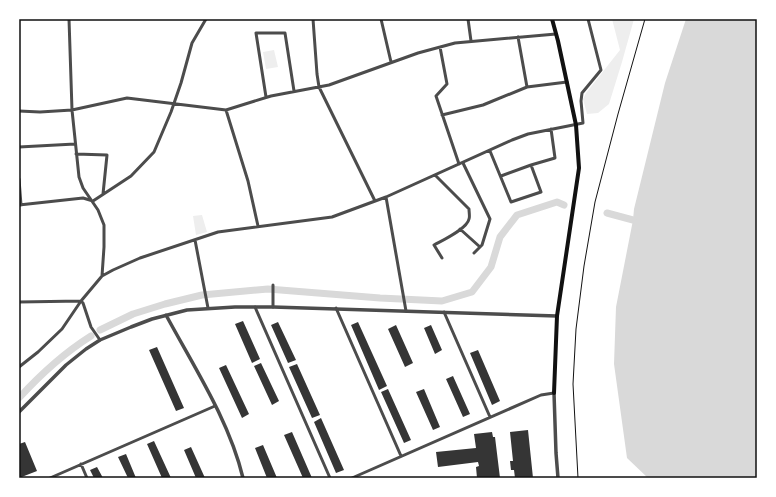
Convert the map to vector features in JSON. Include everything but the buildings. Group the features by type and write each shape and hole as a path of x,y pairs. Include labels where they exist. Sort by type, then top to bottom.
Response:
{"main road":[{"path":"552,19 576,125 579,168 556,316 554,393"}],"street":[{"path":"69,19 72,110 76,154 79,177 83,188 93,201 104,225 102,276"},
{"path":"93,201 131,176 154,152 174,104 192,43 206,19"},
{"path":"313,19 319,87 375,201"},
{"path":"381,19 391,62"},
{"path":"468,19 471,41"},
{"path":"19,367 38,352 62,329 81,301 102,276 140,258 218,232 332,217 386,197 528,134 583,123 580,101 582,93 601,70 588,19"},
{"path":"266,97 256,33 285,33 294,91"},
{"path":"19,111 40,112 72,110 128,98 226,110 266,97 329,85 391,62 440,47 471,41 556,34"},
{"path":"518,37 527,87"},
{"path":"440,47 447,84 436,96 458,164"},
{"path":"442,114 483,105 527,87 567,82"},
{"path":"226,110 248,181 258,226"},
{"path":"502,176 555,158 551,129"},
{"path":"19,147 75,144"},
{"path":"490,150 502,176 511,202 541,192 531,165"},
{"path":"76,154 107,155 103,194"},
{"path":"463,162 490,220 482,245 474,252"},
{"path":"435,175 469,209 469,219 460,229 434,245 442,258"},
{"path":"19,179 20,205 83,198 93,201"},
{"path":"386,197 406,311"},
{"path":"460,229 480,248"},
{"path":"195,240 208,308"},
{"path":"273,285 273,307"},
{"path":"19,302 81,301"},
{"path":"81,301 83,302 92,328 100,340"},
{"path":"19,412 66,365 100,340 131,327 166,315 187,310 255,307 336,308 556,316"},
{"path":"255,307 330,478"},
{"path":"336,308 401,456"},
{"path":"444,312 490,417"},
{"path":"166,315 215,406 232,443 243,478"},
{"path":"352,478 540,395 554,393 555,447 558,478"},
{"path":"50,478 215,406"},
{"path":"81,464 87,478"}],"path":[{"path":"578,478 573,384 576,329 584,266 595,202 645,19"}],"shaded area":[{"path":"612,19 634,19 609,104 598,113 587,114 583,99 586,93 620,50"},
{"path":"686,19 757,19 757,478 648,478 627,458 614,364 616,307 634,209 665,83"},
{"path":"274,50 278,67 266,69 263,52"},
{"path":"202,215 207,232 196,235 193,216"}],"waterway":[{"path":"100,330 133,314 165,304 202,295 268,289 380,298 442,301 472,292 491,267 500,237 517,215 557,202 564,205"},
{"path":"607,213 633,220"},
{"path":"19,398 53,365 91,336"}]}
